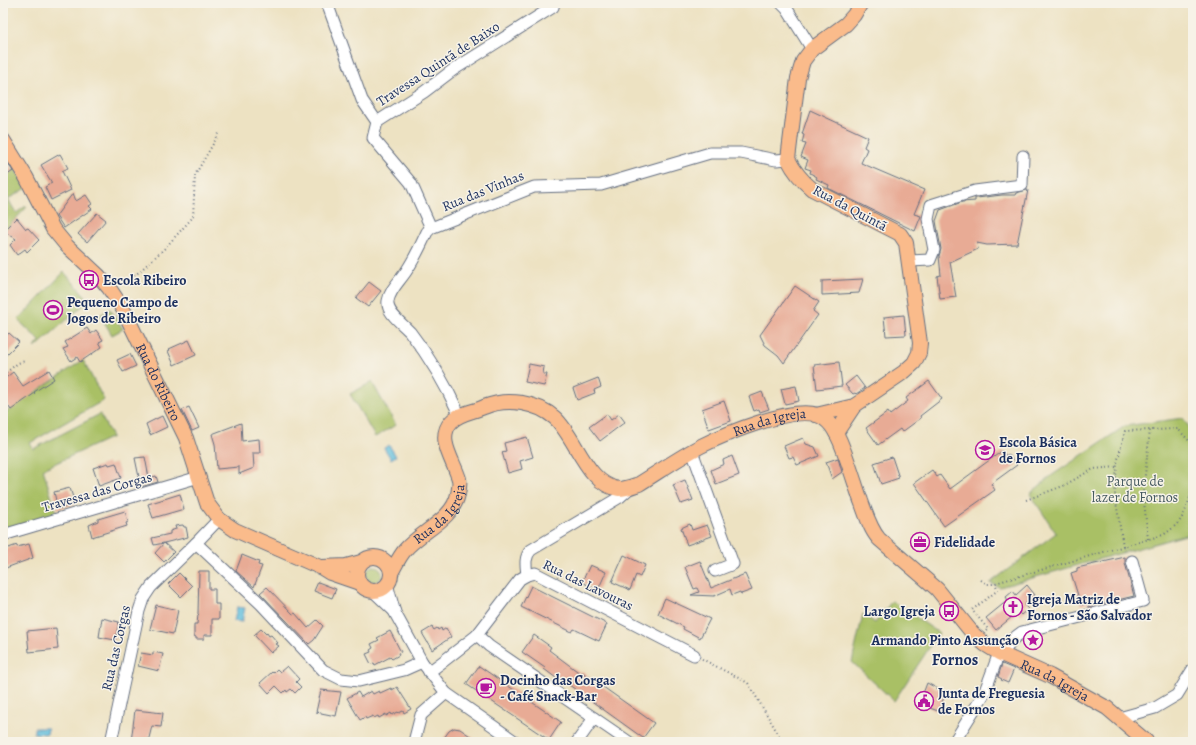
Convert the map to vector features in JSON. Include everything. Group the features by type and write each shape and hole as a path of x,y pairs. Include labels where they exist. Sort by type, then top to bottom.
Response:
{"main road":[{"path":"788,159 798,78 803,61 812,49 846,24 854,15 861,3"},
{"name":"Rua do Ribeiro","path":"3,140 26,177 53,229 67,246 109,288 118,300 186,438 207,503 219,519 235,530 322,568 330,573 359,583"},
{"name":"Rua da Quintã","path":"788,159 801,180 812,189 900,234 906,243 910,261 920,343 919,354 914,363 904,372 854,406 816,415"},
{"name":"Rua da Igreja","path":"389,579 405,550 452,510 458,495 459,480 446,446 445,432 451,422 460,416 492,404 506,402 528,404 540,409 555,418 564,428 582,458 598,478 609,485 619,488 630,488 692,451 721,437 776,418 806,412 824,418 831,424 836,432 874,533 937,589 978,638 1000,654 1050,676 1107,708 1147,742"},
{"name":"Rua da Quintã","path":"836,432 854,406"},
{"name":"Rua da Igreja","path":"377,557 405,550"},
{"path":"371,557 377,557 386,563 389,579 378,590 367,590 359,583 357,572 361,562 371,557"},
{"name":"Rua do Ribeiro","path":"322,568 346,566 361,562"}],"street":[{"path":"327,3 362,100 377,122 373,138 411,183 431,228"},
{"name":"Travessa Quintã de Baixo","path":"377,122 424,92 454,70 553,7 554,3"},
{"path":"781,3 787,9 812,49"},
{"name":"Rua das Vinhas","path":"460,416 430,358 390,310 388,302 391,292 407,271 427,232 431,228 534,186 601,185 710,153 741,153 776,160 788,159"},
{"path":"910,261 930,260 934,250 928,219 931,205 975,191 1022,185 1023,156"},
{"path":"692,451 733,564 715,571"},
{"name":"Travessa das Corgas","path":"3,535 199,477"},
{"path":"527,575 526,559 531,550 620,497 630,488"},
{"name":"Rua das Corgas","path":"111,742 139,611 143,599 151,587 219,519"},
{"name":"Rua das Lavouras","path":"196,543 261,604 323,670 341,679 359,681 404,670 426,667 445,660 477,635 520,579 535,573 694,656"},
{"path":"954,742 984,694 1000,654 1014,638 1022,632 1143,601 1132,561"},
{"path":"389,579 395,613"},
{"path":"373,591 395,613 426,667 446,693 516,742"},
{"path":"477,635 489,646 629,742"},
{"path":"1119,718 1155,708 1177,695 1193,668"},
{"path":"414,742 421,715 446,693"},
{"path":"577,742 594,718"}],"path":[{"path":"109,288 134,276 165,248 193,217 196,175 220,132"},
{"path":"3,375 18,363 25,361"},
{"path":"1123,546 1115,495 1117,467 1125,431 1178,429 1193,445"},
{"path":"1148,539 1143,494 1150,430"},
{"path":"1026,500 1063,486 1093,469 1117,467"},
{"path":"980,580 987,584 995,583 1163,535 1175,527 1183,516 1190,498 1193,477"},
{"path":"978,638 988,630 972,610 998,590 995,583"},
{"path":"694,656 748,683 783,742"}],"green space":[{"path":"15,169 27,188 8,199 16,213 26,206 27,207 3,232 3,178"},
{"name":"Pequeno Campo de Jogos de Ribeiro","path":"64,272 89,300 35,348 34,347 40,341 18,320"},
{"path":"110,309 123,329 112,335 100,315"},
{"path":"83,360 104,400 30,443 33,449 100,414 112,437 43,469 57,515 3,530 3,414"},
{"path":"372,382 396,425 375,437 350,394"},
{"name":"Parque de lazer de Fornos","path":"1183,418 1193,433 1193,533 1000,587 990,583 1056,533 1030,494 1051,476 1125,426"},
{"path":"371,566 377,566 382,571 380,580 377,582 371,582 366,577 366,571"},
{"path":"892,601 939,633 894,701 852,662 863,614 875,623"}],"water":[{"path":"389,445 396,456 391,459 384,448"},
{"path":"237,607 245,608 242,622 234,621"},
{"path":"34,728 48,728 47,734 34,733"}],"building":[{"path":"810,110 868,137 864,147 867,149 861,163 924,190 914,214 921,216 915,231 828,188 829,185 816,179 817,177 810,173 811,170 805,168 808,160 801,157 806,144 802,143 804,135 802,134"},
{"path":"60,154 68,168 62,171 71,190 51,200 45,187 52,183 41,165"},
{"path":"5,160 13,171 3,178 3,162"},
{"path":"1028,190 1017,244 987,245 977,243 978,249 950,262 956,297 940,299 937,276 941,275 939,256 941,249 936,221 940,210 962,202 975,201 975,198 1015,195 1016,193"},
{"path":"73,193 76,201 86,195 92,204 89,206 92,209 64,228 56,216"},
{"path":"97,213 106,220 87,242 78,234"},
{"path":"17,218 26,229 28,228 39,240 27,252 25,249 17,255 10,245 16,239 4,231"},
{"path":"863,279 859,293 822,295 822,281"},
{"path":"369,282 381,291 368,307 356,298"},
{"path":"795,286 819,302 813,311 818,315 784,363 778,355 765,345 760,335"},
{"path":"904,315 906,335 886,336 884,317"},
{"path":"87,328 91,334 96,330 103,340 99,342 102,347 80,362 77,357 71,361 63,349 68,347 65,342"},
{"path":"9,333 19,342 3,358 3,339"},
{"path":"189,340 196,355 174,365 168,351 170,350 169,349"},
{"path":"130,354 136,366 123,372 117,360"},
{"path":"839,362 842,386 817,389 814,365"},
{"path":"529,364 544,367 543,374 547,374 544,386 525,382"},
{"path":"49,370 54,379 11,410 3,399 3,380 13,372 23,386"},
{"path":"856,376 865,388 856,394 853,394 845,385"},
{"path":"598,378 601,387 594,390 595,393 577,400 573,388"},
{"path":"929,381 942,399 920,416 921,418 902,432 900,429 878,445 866,428 888,412 890,415 908,401 906,398"},
{"path":"796,386 799,401 785,404 781,389"},
{"path":"762,392 769,409 760,412 759,409 754,411 749,397"},
{"path":"724,401 731,421 709,429 702,409"},
{"path":"189,407 199,428 192,431 182,410"},
{"path":"607,414 611,420 619,414 625,422 600,441 589,427"},
{"path":"162,416 167,427 150,435 146,424"},
{"path":"241,423 242,441 259,439 260,453 253,453 254,468 239,474 239,467 217,469 215,444 212,434"},
{"path":"527,437 533,457 520,461 522,469 508,473 502,452 506,451 504,443"},
{"path":"803,438 806,444 815,447 819,456 797,465 793,457 789,458 784,446"},
{"path":"1002,451 1006,456 1008,454 1017,465 991,484 995,490 944,526 914,483 932,470 937,477 940,475 950,489"},
{"path":"732,456 739,475 716,484 711,470 724,464 723,460"},
{"path":"145,457 149,478 156,476 158,482 141,487 135,458"},
{"path":"892,457 899,478 881,484 874,463"},
{"path":"838,458 842,472 832,479 826,462"},
{"path":"108,463 109,465 116,463 121,478 99,486 93,468"},
{"path":"685,480 693,500 681,504 673,485"},
{"path":"70,488 75,504 58,509 54,492"},
{"path":"180,494 184,509 153,518 148,504"},
{"path":"125,511 128,522 126,523 127,526 92,537 89,525 98,521 98,519"},
{"path":"690,524 692,530 707,525 712,536 687,545 681,528"},
{"path":"183,525 186,527 188,537 154,545 152,538 170,534 170,531 176,529 175,526"},
{"path":"164,543 174,552 164,562 155,553"},
{"path":"29,544 33,558 3,569 3,550 17,545 17,547"},
{"path":"242,555 259,562 258,565 262,566 254,587 236,571"},
{"path":"624,555 645,565 640,577 636,575 630,590 612,582"},
{"path":"1125,557 1125,563 1134,596 1089,607 1088,603 1081,605 1071,573 1077,571 1077,568"},
{"path":"700,561 711,588 745,574 752,590 741,594 740,592 732,595 730,589 714,596 691,595 699,592 697,588 694,589 685,567"},
{"path":"590,565 606,572 598,590 582,582"},
{"path":"199,571 209,571 209,589 215,589 215,604 219,604 219,619 212,619 212,635 204,635 204,639 196,639 194,636 194,624 197,624 199,615"},
{"path":"179,573 192,586 181,597 168,584"},
{"path":"318,582 336,589 332,598 314,591"},
{"name":"Igreja Matriz de Fornos - São Salvador","path":"1027,585 1035,595 1024,605 1028,609 1021,615 1018,612 996,630 986,618 1008,600 1006,597 1013,591 1016,595"},
{"path":"531,586 607,624 599,641 574,629 572,632 521,607"},
{"path":"267,587 293,614 295,613 308,628 317,620 323,626 314,640 309,644 260,593"},
{"path":"665,598 710,619 700,638 683,629 684,627 658,614"},
{"path":"156,605 178,610 173,634 150,629"},
{"path":"102,618 119,622 115,640 99,637"},
{"path":"432,627 434,630 441,628 442,631 446,628 451,637 432,650 422,633"},
{"path":"56,628 58,649 29,652 27,631"},
{"path":"261,629 269,636 271,635 278,643 276,644 279,646 271,653 254,635"},
{"path":"390,631 401,652 392,659 390,657 375,665 374,663 371,664 366,654 371,652 370,650 373,648 371,644 379,640 377,638"},
{"path":"534,635 551,647 549,650 581,674 582,672 654,723 643,738 565,682 564,684 544,669 545,668 522,652"},
{"path":"153,652 163,654 159,671 138,666 141,653 153,655"},
{"path":"1002,664 1014,669 1008,683 998,677"},
{"path":"287,666 299,679 296,682 301,687 295,693 291,689 287,692 286,690 283,693 276,686 269,693 260,683 272,672 273,673 277,669 280,672"},
{"path":"479,666 561,722 549,740 466,684"},
{"path":"927,683 946,693 938,711 919,704"},
{"path":"397,687 411,709 404,713 403,711 392,715 391,713 386,716 386,714 379,718 378,716 374,718 373,716 366,719 365,717 360,720 347,698 358,692 361,697 371,691 373,694 379,691 380,693"},
{"path":"321,690 341,692 336,716 316,712"},
{"path":"135,710 163,713 161,727 152,726 148,742 131,742"},
{"path":"454,728 460,729 479,742 441,742 449,731"}],"place":[{"name":"Escola Ribeiro","path":"89,280"},
{"name":"Pequeno Campo de Jogos de Ribeiro","path":"53,310"},
{"name":"Escola Básica de Fornos","path":"985,450"},
{"name":"Fidelidade","path":"920,542"},
{"name":"Igreja Matriz de Fornos - São Salvador","path":"1013,607"},
{"name":"Largo Igreja","path":"949,611"},
{"name":"Armando Pinto Assunção","path":"1033,640"},
{"name":"Docinho das Corgas - Café Snack-Bar","path":"486,688"},
{"name":"Junta de Freguesia de Fornos","path":"924,701"}],"district":[{"name":"Fornos","path":"955,660"}]}
